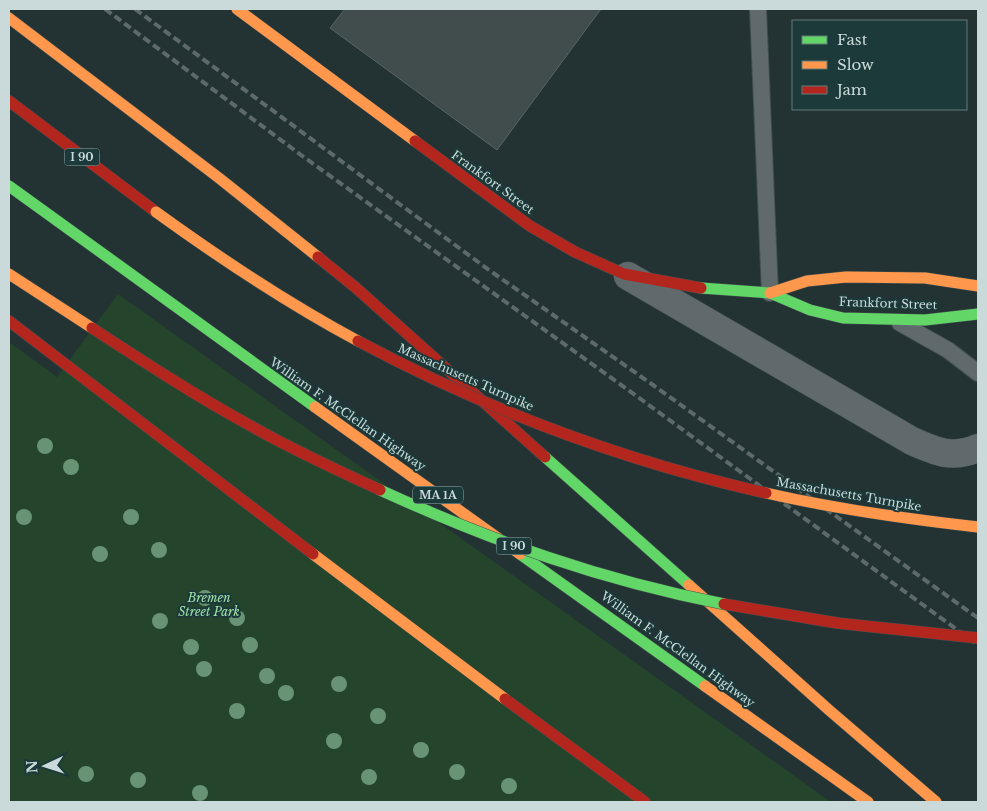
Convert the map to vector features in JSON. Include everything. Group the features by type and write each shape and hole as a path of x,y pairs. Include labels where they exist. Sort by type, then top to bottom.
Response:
{"main road":[{"name":"Frankfort Street","path":"236,9 530,226 575,252 624,274 692,286 770,294 810,310 843,318 925,320 978,314"},
{"path":"9,18 226,183 355,287 829,710 936,802"},
{"name":"Massachusetts Turnpike","path":"9,101 156,212 243,273 330,326 440,382 548,428 656,465 796,500 865,513 978,527"},
{"name":"William F. McClellan Highway","path":"9,186 242,355 868,802"},
{"name":"I 90","path":"9,274 158,370 271,437 403,500 534,554 605,576 741,609 826,623 978,638"},
{"name":"Frankfort Street","path":"770,294 807,280 846,277 925,278 978,286"},
{"path":"9,321 65,366 381,607 645,802"}],"street":[{"path":"624,274 912,441 937,452 964,454 978,448"}],"lane":[{"path":"758,9 770,294"},
{"path":"892,318 948,350 978,373"}],"green space":[{"name":"Bremen Street Park","path":"118,294 831,802 9,802 9,342 57,377"}],"building":[{"path":"345,9 601,9 497,150 330,28"}],"railway":[{"path":"105,9 301,155 978,645"},
{"path":"135,9 489,270 978,618"}],"traffic: fast":[{"path":"9,186 315,407"},
{"path":"701,288 770,293 810,310 843,318 925,320 978,314"},
{"path":"545,457 689,585"},
{"path":"380,490 422,509 549,558 634,583 724,604"},
{"path":"520,554 705,686"}],"traffic: slow":[{"path":"237,9 415,141"},
{"path":"9,18 219,178 318,257"},
{"path":"156,212 255,280 358,341"},
{"path":"9,274 92,328"},
{"path":"770,293 807,281 846,277 925,278 978,286"},
{"path":"315,407 520,554"},
{"path":"766,493 872,513 978,527"},
{"path":"313,554 505,699"},
{"path":"689,585 829,710 936,802"},
{"path":"705,686 868,802"}],"traffic: jam":[{"path":"9,101 156,212"},
{"path":"415,141 530,226 575,252 624,274 701,288"},
{"path":"318,257 355,287 545,457"},
{"path":"9,321 313,554"},
{"path":"92,328 170,379 231,415 299,452 380,490"},
{"path":"358,341 456,389 557,431 660,465 766,493"},
{"path":"724,604 837,623 978,638"},
{"path":"505,699 645,802"}]}
